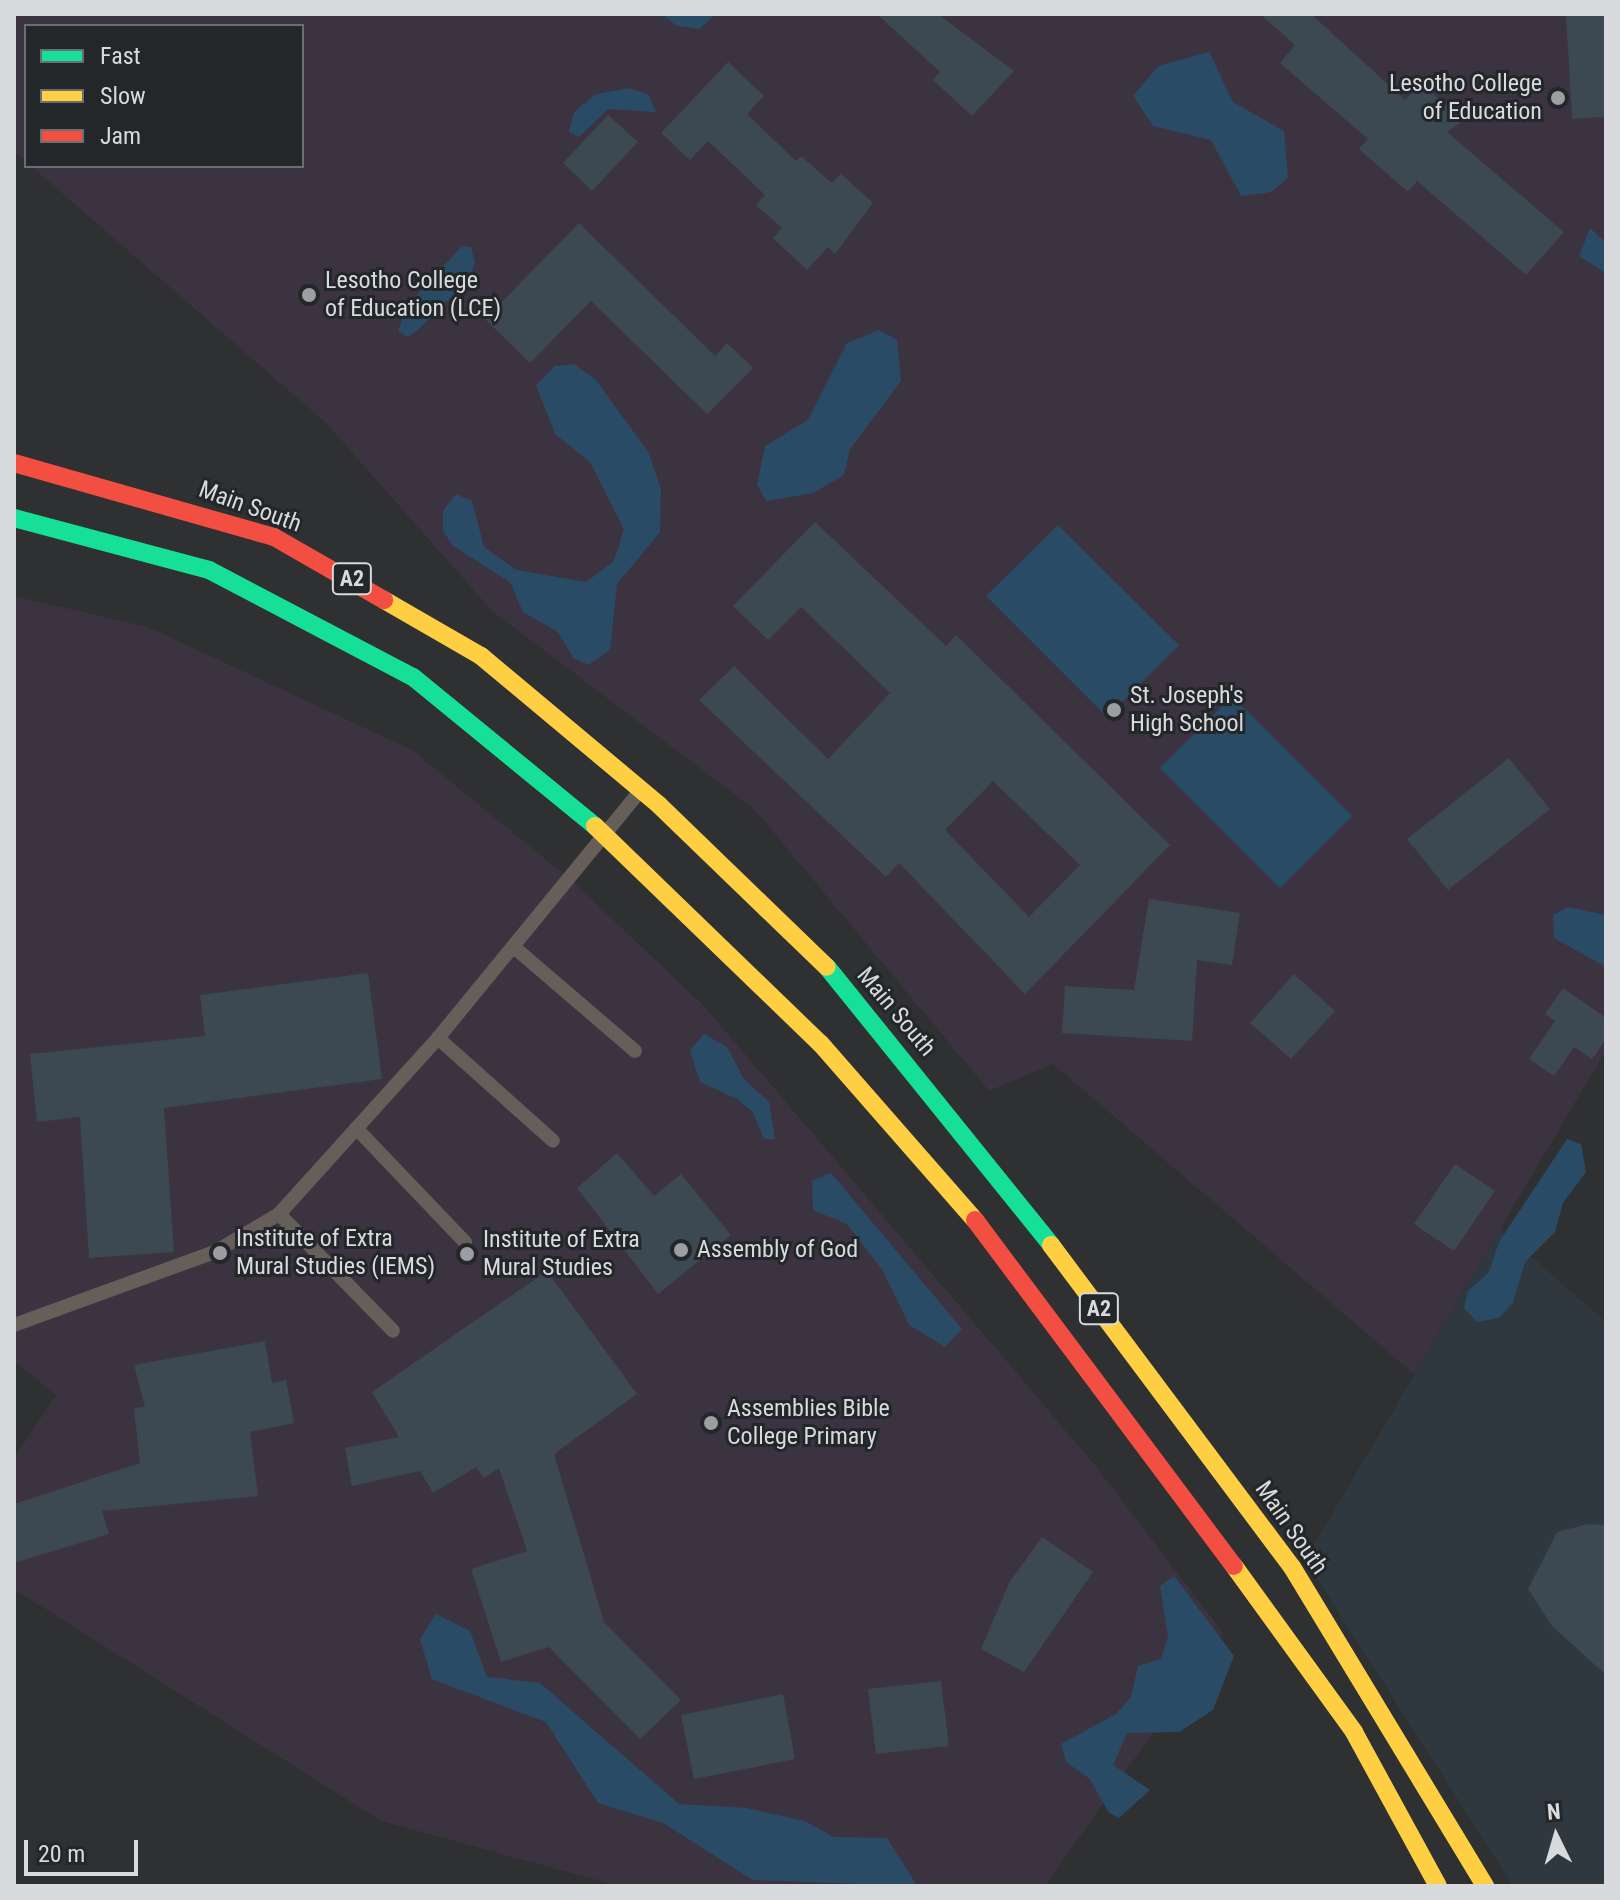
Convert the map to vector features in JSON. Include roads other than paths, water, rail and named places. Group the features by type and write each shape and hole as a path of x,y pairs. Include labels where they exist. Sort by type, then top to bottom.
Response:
{"highway":[{"name":"Main South","path":"14,463 118,487 274,537 481,656 641,789 856,996 1054,1249 1292,1567 1485,1886"},
{"name":"A2","path":"14,518 209,570 413,677 605,834 820,1043 1021,1273 1354,1732 1438,1886"}],"lane":[{"path":"14,1325 215,1252 279,1214 515,948 641,789"},
{"path":"515,948 635,1051"},
{"path":"438,1038 553,1141"},
{"path":"356,1128 465,1242"},
{"path":"279,1214 393,1331"}],"place":[{"name":"Lesotho College of Education","path":"1558,98"},
{"name":"Lesotho College of Education (LCE)","path":"309,295"},
{"name":"St. Joseph's High School","path":"1114,710"},
{"name":"Assembly of God","path":"681,1250"},
{"name":"Institute of Extra Mural Studies (IEMS)","path":"220,1253"},
{"name":"Institute of Extra Mural Studies","path":"467,1254"},
{"name":"Assemblies Bible College Primary","path":"711,1423"}]}
